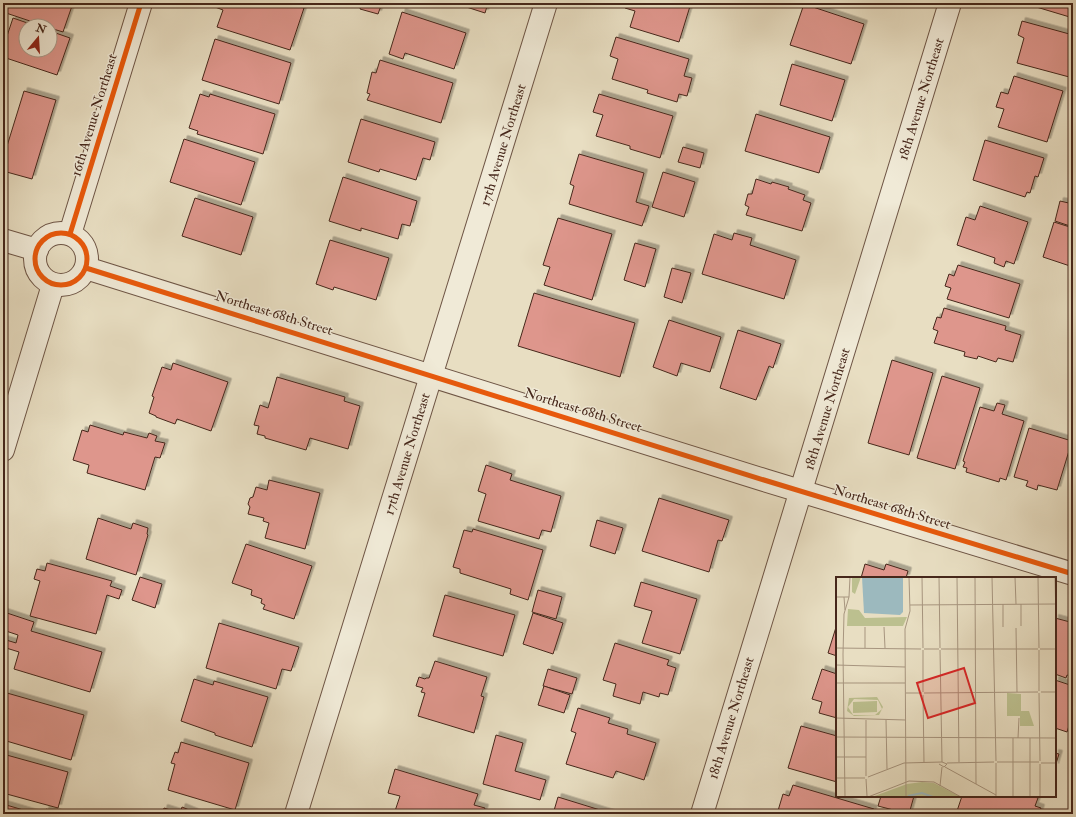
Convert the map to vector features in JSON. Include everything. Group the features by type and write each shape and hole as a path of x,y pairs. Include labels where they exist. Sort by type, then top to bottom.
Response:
{"street":[{"name":"16th Avenue Northeast","path":"70,234 141,3"},
{"name":"17th Avenue Northeast","path":"296,814 546,3"},
{"name":"18th Avenue Northeast","path":"702,814 950,3"},
{"path":"52,234 70,234 78,238 84,245 88,254 86,268 80,279 72,284 64,286 53,285 47,282 36,269 35,261 37,250 45,238 52,234"},
{"path":"3,240 37,250"},
{"name":"Northeast 68th Street","path":"86,268 801,491 1073,574"},
{"path":"3,450 53,285"}],"building":[{"path":"3,3 73,3 63,32 58,30 58,18 21,18 3,12"},
{"path":"216,3 288,3 304,8 290,50 217,27 223,10 215,7"},
{"path":"362,3 382,3 378,14 360,9"},
{"path":"454,3 488,3 485,13"},
{"path":"626,3 691,3 679,42 630,27 635,11 625,8"},
{"path":"1023,3 1073,3 1073,18"},
{"path":"804,4 864,24 851,64 790,45"},
{"path":"402,12 466,33 454,69 405,53 403,59 389,54"},
{"path":"13,18 18,20 18,58 58,58 58,34 70,38 57,75 3,57 3,48"},
{"path":"1022,21 1073,35 1073,78 1017,63 1024,38 1018,35"},
{"path":"616,37 689,59 684,76 692,78 687,96 679,94 677,102 647,93 648,90 612,79 618,59 610,56"},
{"path":"215,39 291,63 279,104 202,80"},
{"path":"380,60 453,83 441,123 367,100 370,94 367,93 372,72 376,73"},
{"path":"792,64 845,80 832,121 780,105"},
{"path":"1014,76 1063,91 1047,142 998,127 1004,109 996,107 1001,92 1008,94"},
{"path":"24,91 56,100 32,179 3,171 3,159"},
{"path":"200,94 209,97 210,94 275,114 263,154 197,134 198,131 189,128"},
{"path":"599,94 673,116 660,158 630,149 630,146 596,136 603,115 593,112"},
{"path":"756,114 830,137 819,173 745,151"},
{"path":"361,119 435,142 430,160 423,158 416,180 380,169 379,172 348,162"},
{"path":"184,139 255,162 241,205 170,182"},
{"path":"985,140 1044,158 1038,177 1035,176 1030,193 1027,192 1025,197 973,180"},
{"path":"683,147 704,153 700,168 678,162"},
{"path":"579,154 644,173 636,202 649,206 642,226 569,204 574,186 570,184"},
{"path":"663,172 695,182 684,217 652,207"},
{"path":"343,177 417,201 410,226 402,224 398,239 361,228 361,231 329,221"},
{"path":"756,179 771,184 772,182 789,187 788,189 805,195 803,200 811,203 802,231 746,215 749,207 745,205 748,194 752,194"},
{"path":"195,198 253,217 241,255 182,236"},
{"path":"1060,201 1073,204 1073,227 1055,221"},
{"path":"980,206 1028,222 1014,264 1006,261 1004,267 994,263 995,258 957,245 966,217 975,220"},
{"path":"558,218 612,234 592,300 544,285 550,267 543,265"},
{"path":"1054,222 1073,228 1073,267 1043,257"},
{"path":"734,233 752,238 750,245 796,260 784,299 702,274 714,234 732,240"},
{"path":"330,240 389,258 376,300 334,287 333,290 316,284"},
{"path":"635,243 656,249 645,287 624,280"},
{"path":"958,265 1020,284 1009,318 947,299 951,288 945,286 949,274 954,276"},
{"path":"672,268 691,273 682,303 664,297"},
{"path":"534,293 635,323 620,377 518,346"},
{"path":"944,308 1006,326 1005,330 1021,335 1013,362 998,358 996,362 978,356 977,359 964,356 965,352 934,343 938,331 933,329 937,317 941,318"},
{"path":"669,320 721,337 710,372 681,363 677,376 653,367"},
{"path":"738,330 781,344 773,368 769,366 756,400 720,388"},
{"path":"892,360 933,373 909,455 868,443"},
{"path":"173,363 228,382 211,431 177,419 175,424 149,413 154,397 152,396 162,367 171,370"},
{"path":"942,376 980,388 955,469 917,458"},
{"path":"277,377 345,397 344,401 360,406 348,449 310,438 306,450 265,438 265,436 257,434 259,426 254,425 260,405 268,408"},
{"path":"997,403 1005,405 1002,414 1024,421 1006,480 1000,478 999,482 966,472 967,468 963,467 965,462 963,461 980,407 994,411"},
{"path":"90,425 123,435 124,432 147,438 149,433 157,436 155,441 165,443 160,458 155,457 145,490 87,473 89,465 73,460 82,430 88,432"},
{"path":"1029,428 1072,441 1057,490 1038,485 1037,490 1026,486 1028,481 1014,477"},
{"path":"486,465 512,474 510,480 561,496 551,532 542,530 539,539 478,521 486,494 478,491"},
{"path":"269,480 320,493 305,549 265,538 269,523 263,521 264,518 248,514 250,507 248,504 250,498 253,497 256,487 267,490"},
{"path":"659,498 729,520 722,541 718,540 709,572 642,551"},
{"path":"98,518 131,529 133,523 148,528 148,535 136,575 86,559"},
{"path":"597,520 623,528 615,554 590,546"},
{"path":"473,529 543,550 528,600 510,594 511,589 460,573 460,569 453,567 464,530 472,532"},
{"path":"246,544 312,566 294,619 263,609 265,605 261,603 262,599 251,595 252,590 232,583"},
{"path":"47,563 112,581 110,586 122,590 119,599 107,595 96,634 30,616 40,581 34,579 37,569 45,571"},
{"path":"865,564 884,570 886,564 908,571 906,577 861,577"},
{"path":"140,577 162,584 155,608 132,600"},
{"path":"641,582 697,599 680,654 642,643 652,611 634,606"},
{"path":"538,590 562,597 556,619 532,612"},
{"path":"445,595 515,615 503,656 433,636"},
{"path":"4,612 34,622 31,631 102,652 90,692 14,669 19,652 3,647 3,639 16,643 18,635 3,630"},
{"path":"533,613 563,623 553,654 523,644"},
{"path":"1056,618 1070,622 1069,627 1073,629 1073,677 1067,675 1066,678 1056,674"},
{"path":"219,623 299,647 291,671 282,669 276,689 206,668"},
{"path":"836,627 836,656 828,653"},
{"path":"615,643 669,660 667,665 676,668 668,695 660,693 659,697 643,692 640,704 613,696 616,684 603,680"},
{"path":"435,661 487,677 481,696 484,697 474,733 418,716 425,693 421,692 423,688 416,686 419,677 425,679 429,678"},
{"path":"548,669 577,678 572,694 543,686"},
{"path":"822,669 836,674 836,718 819,713 822,702 812,699"},
{"path":"194,679 213,685 214,681 268,697 252,747 215,735 215,733 181,721"},
{"path":"1056,680 1073,686 1073,713 1067,732 1056,728"},
{"path":"544,686 570,695 564,713 538,705"},
{"path":"7,693 84,715 71,760 3,740 3,706"},
{"path":"578,708 610,718 608,723 628,729 627,734 656,743 644,780 616,771 613,778 566,764 576,733 571,731"},
{"path":"801,726 836,736 836,782 788,768"},
{"path":"496,735 523,743 515,771 546,780 540,800 483,784"},
{"path":"181,742 249,763 235,810 168,790 175,764 171,763 175,752 178,753"},
{"path":"1056,753 1059,754 1056,764"},
{"path":"3,754 68,772 58,808 3,793"},
{"path":"395,769 478,794 474,805 485,808 483,814 394,814 400,796 388,793"},
{"path":"793,785 874,809 872,814 777,814 783,794 789,796"},
{"path":"558,797 613,814 553,814"},
{"path":"881,797 914,797 909,814 878,806"},
{"path":"962,797 1034,797 1038,798 1035,806 1041,808 1039,814 956,814"},
{"path":"3,804 37,814 3,814"},
{"path":"182,807 199,814 162,814 164,808 180,813"},
{"path":"46,809 58,813 58,814 44,814"}],"cycle path":[{"path":"70,234 141,3"},
{"path":"56,233 66,233 80,240 87,254 87,259 87,264 80,278 66,285 56,285 46,281 39,274 35,264 35,254 39,244 46,237 56,233"},
{"path":"86,268 764,480 1073,574"}]}
